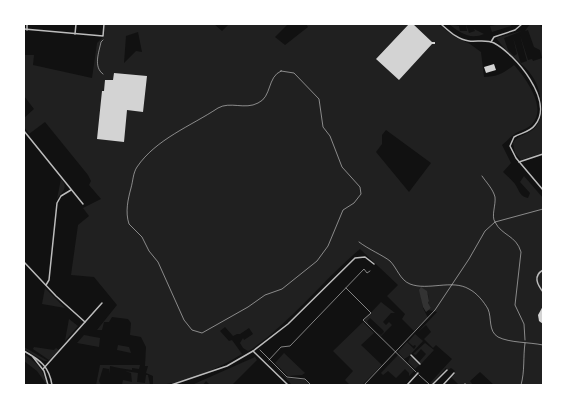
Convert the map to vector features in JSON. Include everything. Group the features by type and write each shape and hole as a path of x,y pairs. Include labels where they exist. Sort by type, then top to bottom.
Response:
{"street":[{"path":"27,24 25,30 103,36 104,24"},
{"path":"75,34 76,24"},
{"path":"441,24 463,40 491,42 524,70 534,86 539,100 540,112 538,122 531,129 512,139 510,146 519,162 543,190"},
{"path":"491,42 494,37 515,30 522,24"},
{"path":"24,131 83,204"},
{"path":"519,162 543,154"},
{"path":"46,285 49,280 58,200 61,196 71,190"},
{"path":"171,385 227,366 253,351 288,324 355,258 365,257 374,264"},
{"path":"24,262 85,322"},
{"path":"543,270 537,275 537,280 543,292"},
{"path":"43,369 102,303"},
{"path":"91,309 94,312"},
{"path":"253,351 288,385"},
{"path":"24,352 46,366 52,385"},
{"path":"411,355 420,364"},
{"path":"32,356 43,369 48,385"},
{"path":"431,385 447,370"},
{"path":"406,385 418,373"},
{"path":"443,385 454,373"}],"path":[{"path":"103,40 101,42 97,66 99,71 103,74"},
{"path":"281,71 286,71 297,76 319,99 323,127 330,136 340,163 346,174 360,187 361,191 356,200 343,210 328,246 317,261 285,287 274,292 265,295 248,307 206,331 199,333 192,330 180,313 158,262 149,251 142,237 129,224 127,205 137,167 154,149 171,136 222,106 247,106 260,102 267,94 274,76 281,71"},
{"path":"482,176 495,198 495,222 499,228 519,244 522,252 515,305 524,324 524,373 521,385"},
{"path":"364,385 435,310 452,286 485,231 495,222 543,209"},
{"path":"359,242 372,252 388,259 396,266 402,278 408,283 419,286 447,284 469,289 481,299 488,310 490,326 497,336 510,340 543,345"},
{"path":"269,360 281,348 290,346 364,269 367,273 370,271"},
{"path":"346,288 371,313 363,320 431,385"},
{"path":"258,347 287,377 305,379 311,385"}],"shaded area":[{"path":"105,24 214,24 222,31 229,24 288,24 275,37 285,45 308,27 306,24 438,24 455,37 470,44 481,52 484,77 500,74 514,65 529,85 536,101 537,110 536,117 530,126 514,134 502,145 511,163 503,172 514,182 523,196 528,198 530,193 520,182 524,176 543,198 543,385 494,385 480,372 470,381 473,385 459,385 451,377 455,374 452,374 455,371 451,368 448,370 446,368 432,384 430,383 452,359 436,345 433,348 424,339 431,332 426,325 417,333 437,312 428,310 431,308 428,304 428,294 420,290 423,308 428,318 414,331 402,319 405,314 387,296 398,285 360,249 281,326 252,349 248,351 243,348 240,343 243,338 244,340 253,334 249,328 240,334 233,336 225,327 220,331 229,341 232,340 242,354 222,365 188,379 153,385 153,376 146,373 148,366 145,366 146,347 141,337 130,335 131,323 128,319 112,317 109,322 104,322 102,330 97,330 117,305 94,277 71,275 78,225 89,216 83,208 101,199 89,185 91,181 88,175 45,122 29,134 24,127 24,118 34,109 24,96 24,55 34,55 33,65 92,78 97,43 103,37","holes":["138,32 142,52 136,51 124,63 126,36","386,130 431,163 409,192 376,152 382,144 382,135"]},
{"path":"449,24 459,26 460,31 467,31 466,24 469,33 475,31 474,29 484,34 479,36 465,35"},
{"path":"512,24 511,26 492,32 490,26"},
{"path":"530,24 540,24 541,27 543,26 543,153 521,160 515,153 513,143 518,138 531,131 538,123 541,110 540,93 536,83 525,67 503,47 496,38 522,31 504,38 508,50 514,56 517,54 513,37 521,63 527,61 520,35 528,60 532,59 533,61 542,58 540,50 534,47 528,30 525,31"},
{"path":"61,179 65,188 57,199"},
{"path":"421,287 427,291 428,303 431,308 426,312 423,307 419,290"},
{"path":"45,288 65,308 42,304"},
{"path":"381,302 395,313 391,313 383,322 386,325 389,322 392,325 381,336 377,332 381,335 384,332 383,330 370,318 367,321 369,325 364,320"},
{"path":"69,319 78,326 65,341"},
{"path":"363,322 374,333 361,345 382,365 362,385 350,385 345,380 353,371 333,351"},
{"path":"415,334 423,341 409,356 404,359 398,352 407,342 414,349 416,346 413,346 408,342"},
{"path":"84,335 100,338 99,347 77,343"},
{"path":"425,343 434,350 421,364 419,362 426,354 421,349 416,355 413,354"},
{"path":"118,345 129,347 131,353 117,350"},
{"path":"24,347 48,361 44,361 24,349"},
{"path":"34,347 54,350 56,348 59,350 49,360 33,349"},
{"path":"284,353 305,373 302,375 288,376 275,363"},
{"path":"24,354 33,360 39,367 44,375 47,385 37,371 24,361"},
{"path":"398,355 414,371 409,376 409,373 405,369 396,378 388,371 383,375 381,373"},
{"path":"255,357 257,360 232,385 210,385 206,381 203,385 194,384"},
{"path":"410,357 420,364 415,369 408,362"},
{"path":"271,363 287,378 305,380 310,385 292,385"},
{"path":"100,365 140,365 139,369 132,368 132,370 110,366 109,374 109,369 103,368 99,381 101,385 96,385"},
{"path":"125,371 138,373 137,382 145,383 146,375 148,375 150,385 122,385 123,380 132,382 131,373"}],"building":[{"path":"409,24 413,24 432,42 435,42 435,44 432,44 399,80 376,59"},
{"path":"494,64 496,70 486,73 484,67"},
{"path":"114,73 147,76 143,112 127,110 124,142 97,139 102,91 104,91 105,80 113,80"},
{"path":"543,306 543,324 539,321 538,315"}]}
